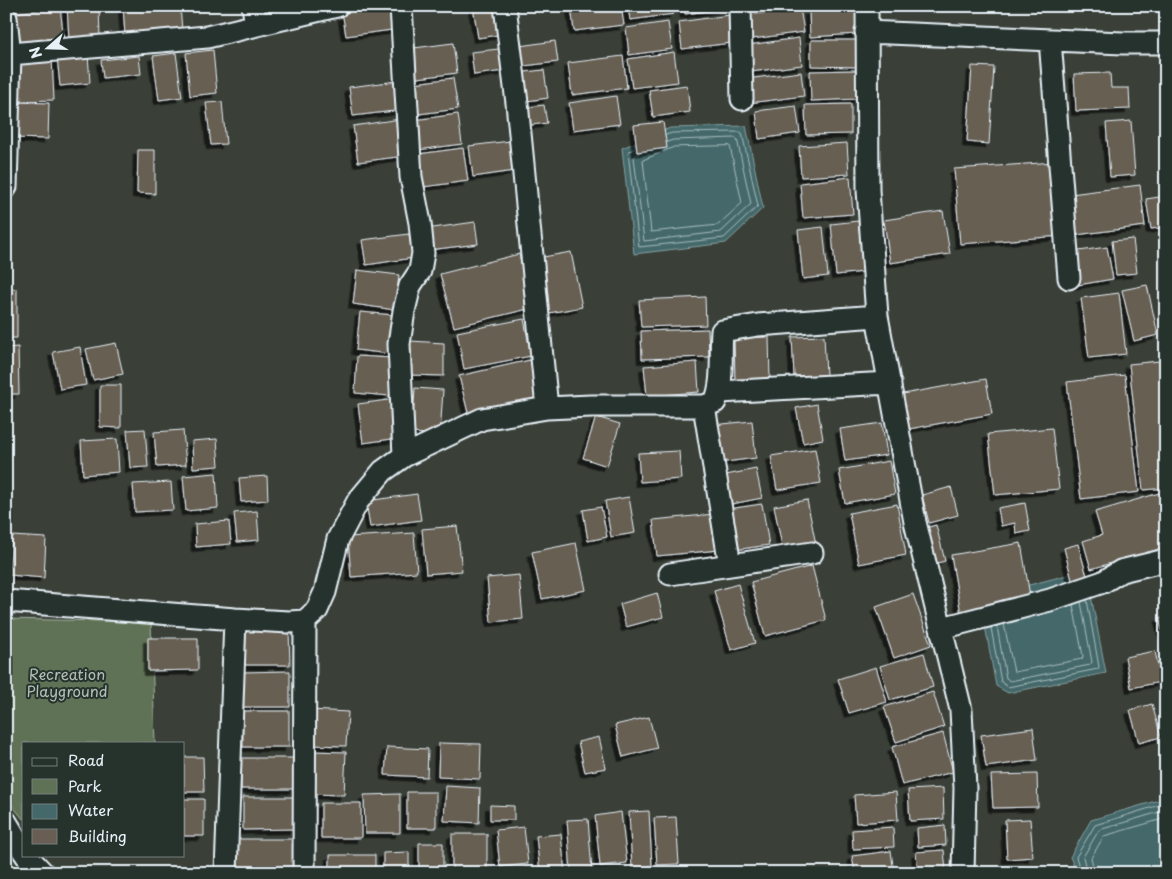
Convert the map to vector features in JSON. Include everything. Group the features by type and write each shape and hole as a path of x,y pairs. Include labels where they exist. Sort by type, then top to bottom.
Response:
{"street":[{"path":"10,54 207,37 255,16 337,6"},
{"path":"401,6 411,177 420,223 423,253 420,271 410,286 400,344 404,456"},
{"path":"505,6 517,103 547,408"},
{"path":"740,6 742,98"},
{"path":"866,6 868,190 877,316 915,522 961,710 965,788 964,873"},
{"path":"6,18 10,54 6,187"},
{"path":"866,32 1123,43 1166,43"},
{"path":"1050,40 1068,278"},
{"path":"730,565 712,399 722,332 758,325 877,316"},
{"path":"6,601 235,619 305,621 317,610 322,598 338,539 358,501 383,471 404,456 482,419 547,408 712,399 890,383"},
{"path":"670,574 812,553"},
{"path":"942,628 1050,600 1103,582 1121,571 1166,560"},
{"path":"226,873 235,619"},
{"path":"304,873 305,621"},
{"path":"6,822 22,849"},
{"path":"27,856 43,873"}],"green space":[{"name":"Recreation Playground","path":"6,619 151,622 155,742 22,742 22,818 6,798"}],"water":[{"path":"746,126 763,208 726,243 634,254 622,148 670,128"},
{"path":"1086,570 1106,673 1008,693 996,686 980,598"},
{"path":"1166,798 1166,873 1077,873 1070,857 1091,820"}],"building":[{"path":"67,6 99,6 100,38 69,39"},
{"path":"123,6 180,6 182,30 125,35"},
{"path":"378,6 397,6 400,29 346,36 342,11"},
{"path":"473,6 501,6 505,34 478,38"},
{"path":"571,6 621,6 624,25 574,31"},
{"path":"628,6 673,6 674,14 630,20"},
{"path":"684,6 737,6 737,7 685,14"},
{"path":"751,6 783,6 752,10"},
{"path":"60,7 64,41 21,47 16,13"},
{"path":"800,8 804,32 752,39 749,15"},
{"path":"856,8 857,34 810,37 809,11"},
{"path":"737,14 740,42 682,49 679,22"},
{"path":"668,22 672,49 629,55 626,28"},
{"path":"799,38 802,65 751,72 748,45"},
{"path":"811,40 858,40 858,67 811,66"},
{"path":"555,41 558,62 515,67 512,47"},
{"path":"453,43 457,73 410,79 406,49"},
{"path":"508,48 511,70 474,75 471,52"},
{"path":"213,50 217,93 190,96 186,53"},
{"path":"674,52 678,82 632,88 628,59"},
{"path":"176,53 182,97 159,100 153,56"},
{"path":"88,54 90,83 60,86 57,56"},
{"path":"139,56 141,74 103,78 101,60"},
{"path":"623,56 627,88 572,95 568,63"},
{"path":"52,58 54,100 20,101 19,59"},
{"path":"972,66 994,67 989,144 967,142"},
{"path":"544,70 548,98 520,102 516,73"},
{"path":"857,70 858,99 811,101 810,71"},
{"path":"801,72 804,96 749,103 746,79"},
{"path":"1110,73 1111,88 1129,88 1130,109 1076,111 1074,74"},
{"path":"453,78 458,109 411,115 407,84"},
{"path":"397,81 402,110 353,116 349,87"},
{"path":"687,85 690,112 653,117 649,90"},
{"path":"616,96 620,124 573,130 569,103"},
{"path":"13,102 49,103 48,139 11,138"},
{"path":"222,102 226,144 211,145 206,103"},
{"path":"851,104 851,134 806,135 805,105"},
{"path":"544,105 547,123 524,126 521,108"},
{"path":"796,106 800,133 759,139 756,111"},
{"path":"458,114 462,144 418,150 414,120"},
{"path":"400,119 405,156 358,162 353,126"},
{"path":"1131,121 1135,175 1110,177 1106,123"},
{"path":"663,122 667,148 637,152 634,125"},
{"path":"510,141 514,171 473,177 469,146"},
{"path":"847,143 849,174 801,177 799,146"},
{"path":"463,148 468,181 423,187 418,154"},
{"path":"138,150 155,150 155,194 137,193"},
{"path":"1055,162 1061,236 960,244 954,169"},
{"path":"850,177 853,214 803,218 800,183"},
{"path":"1140,185 1145,226 1076,235 1071,194"},
{"path":"1166,196 1166,227 1151,229 1146,199"},
{"path":"943,211 950,254 890,263 884,220"},
{"path":"858,221 864,272 836,275 831,224"},
{"path":"475,222 478,244 429,250 426,229"},
{"path":"823,227 828,276 803,279 798,230"},
{"path":"409,234 413,258 366,265 362,240"},
{"path":"1133,239 1137,273 1116,275 1112,241"},
{"path":"1107,247 1113,279 1078,285 1072,252"},
{"path":"571,252 582,307 549,313 538,258"},
{"path":"519,254 532,308 454,327 440,274"},
{"path":"357,270 399,275 395,310 353,304"},
{"path":"1147,285 1158,335 1134,341 1122,290"},
{"path":"6,289 17,289 17,338 6,338"},
{"path":"1119,293 1126,354 1089,358 1081,298"},
{"path":"705,297 706,325 641,327 639,300"},
{"path":"360,312 394,315 390,354 356,350"},
{"path":"524,319 531,356 464,369 457,332"},
{"path":"708,329 709,357 642,359 641,331"},
{"path":"824,336 826,375 794,376 792,337"},
{"path":"769,337 770,381 735,381 734,338"},
{"path":"410,341 444,343 444,376 408,375"},
{"path":"116,343 123,374 93,380 86,349"},
{"path":"18,347 19,394 6,394 6,348"},
{"path":"80,347 86,385 60,389 53,352"},
{"path":"357,356 392,358 390,396 355,393"},
{"path":"530,360 540,400 469,417 459,376"},
{"path":"1159,361 1166,426 1166,488 1143,490 1129,364"},
{"path":"697,362 699,392 647,396 644,366"},
{"path":"1125,375 1139,492 1081,499 1067,382"},
{"path":"986,379 992,414 909,429 903,394"},
{"path":"100,385 121,385 121,428 100,427"},
{"path":"415,388 443,390 440,435 412,433"},
{"path":"395,399 399,438 363,443 358,404"},
{"path":"817,404 823,439 803,443 796,408"},
{"path":"596,417 620,424 607,466 583,458"},
{"path":"752,421 756,458 718,463 713,425"},
{"path":"882,423 887,455 845,461 840,429"},
{"path":"1052,428 1059,489 995,495 988,434"},
{"path":"145,429 148,467 130,468 127,430"},
{"path":"183,430 186,465 157,467 154,432"},
{"path":"117,439 119,472 83,475 81,441"},
{"path":"217,439 219,466 193,468 192,441"},
{"path":"815,449 821,483 777,490 771,456"},
{"path":"679,451 681,479 640,482 638,453"},
{"path":"889,461 895,494 845,503 839,470"},
{"path":"756,469 762,498 732,504 726,475"},
{"path":"216,473 218,508 186,511 183,476"},
{"path":"267,476 268,500 241,502 239,478"},
{"path":"171,482 173,510 135,512 133,484"},
{"path":"951,487 958,515 929,523 922,495"},
{"path":"1166,491 1166,547 1091,569 1083,541 1102,535 1095,512"},
{"path":"417,494 421,520 370,527 366,501"},
{"path":"629,497 635,533 611,537 605,501"},
{"path":"807,500 816,545 783,551 774,506"},
{"path":"1025,503 1030,531 1016,534 1015,523 1001,526 998,508"},
{"path":"762,504 769,545 734,550 728,509"},
{"path":"897,504 906,555 859,564 849,513"},
{"path":"601,507 607,537 588,541 583,510"},
{"path":"257,511 259,540 237,542 234,513"},
{"path":"715,514 719,550 657,556 653,520"},
{"path":"229,521 231,544 196,547 195,524"},
{"path":"936,525 945,561 930,565 921,529"},
{"path":"457,526 462,571 426,574 422,529"},
{"path":"414,533 417,572 351,577 348,537"},
{"path":"12,536 46,538 44,578 9,575"},
{"path":"576,543 586,590 542,599 532,552"},
{"path":"1021,543 1031,602 961,614 951,555"},
{"path":"1078,544 1088,580 1073,584 1064,548"},
{"path":"812,566 826,620 765,636 751,582"},
{"path":"519,575 523,619 491,622 487,578"},
{"path":"738,584 755,643 731,650 714,591"},
{"path":"657,593 663,617 626,627 620,604"},
{"path":"913,594 931,645 894,658 876,607"},
{"path":"1166,616 1166,646 1159,618"},
{"path":"245,630 289,630 290,665 245,665"},
{"path":"148,638 198,638 198,670 148,671"},
{"path":"1155,651 1161,682 1131,688 1125,657"},
{"path":"924,653 933,687 890,700 880,666"},
{"path":"876,667 887,702 849,713 838,679"},
{"path":"290,671 290,707 243,707 243,672"},
{"path":"933,692 944,727 896,742 884,707"},
{"path":"1152,704 1161,737 1139,743 1130,710"},
{"path":"310,710 348,712 346,746 309,745"},
{"path":"242,711 289,711 289,747 243,747"},
{"path":"649,717 657,748 623,757 615,725"},
{"path":"1033,728 1037,760 986,767 981,735"},
{"path":"943,733 953,772 902,785 892,747"},
{"path":"599,737 606,768 585,772 578,742"},
{"path":"439,743 481,744 480,779 438,777"},
{"path":"387,747 428,749 427,777 385,775"},
{"path":"311,751 346,752 344,795 310,794"},
{"path":"185,757 203,757 204,792 185,792"},
{"path":"241,758 294,758 294,789 241,789"},
{"path":"1037,774 1038,807 993,808 991,775"},
{"path":"446,786 480,788 479,823 444,821"},
{"path":"943,788 944,819 910,821 908,790"},
{"path":"407,792 436,792 436,828 407,828"},
{"path":"896,792 898,820 856,823 854,795"},
{"path":"400,794 400,833 365,833 364,795"},
{"path":"243,797 294,797 294,829 243,830"},
{"path":"185,799 204,799 204,836 185,836"},
{"path":"321,803 361,803 361,838 321,838"},
{"path":"490,805 514,806 514,820 490,820"},
{"path":"649,811 652,866 632,868 629,812"},
{"path":"621,812 627,863 600,866 595,816"},
{"path":"676,817 679,864 657,865 654,818"},
{"path":"588,819 592,871 571,872 567,820"},
{"path":"1030,819 1033,857 1007,859 1005,820"},
{"path":"945,825 946,845 918,847 917,828"},
{"path":"524,827 528,864 500,867 496,830"},
{"path":"893,827 894,847 853,849 852,830"},
{"path":"452,834 487,834 487,873 452,873"},
{"path":"561,834 565,873 540,873 536,836"},
{"path":"236,839 295,839 296,871 237,871"},
{"path":"419,843 443,843 443,873 419,873"},
{"path":"944,850 946,871 918,872 916,852"},
{"path":"891,851 894,873 855,873 852,856"},
{"path":"409,852 409,873 383,873 383,853"},
{"path":"330,855 375,855 375,873 330,873"}]}
